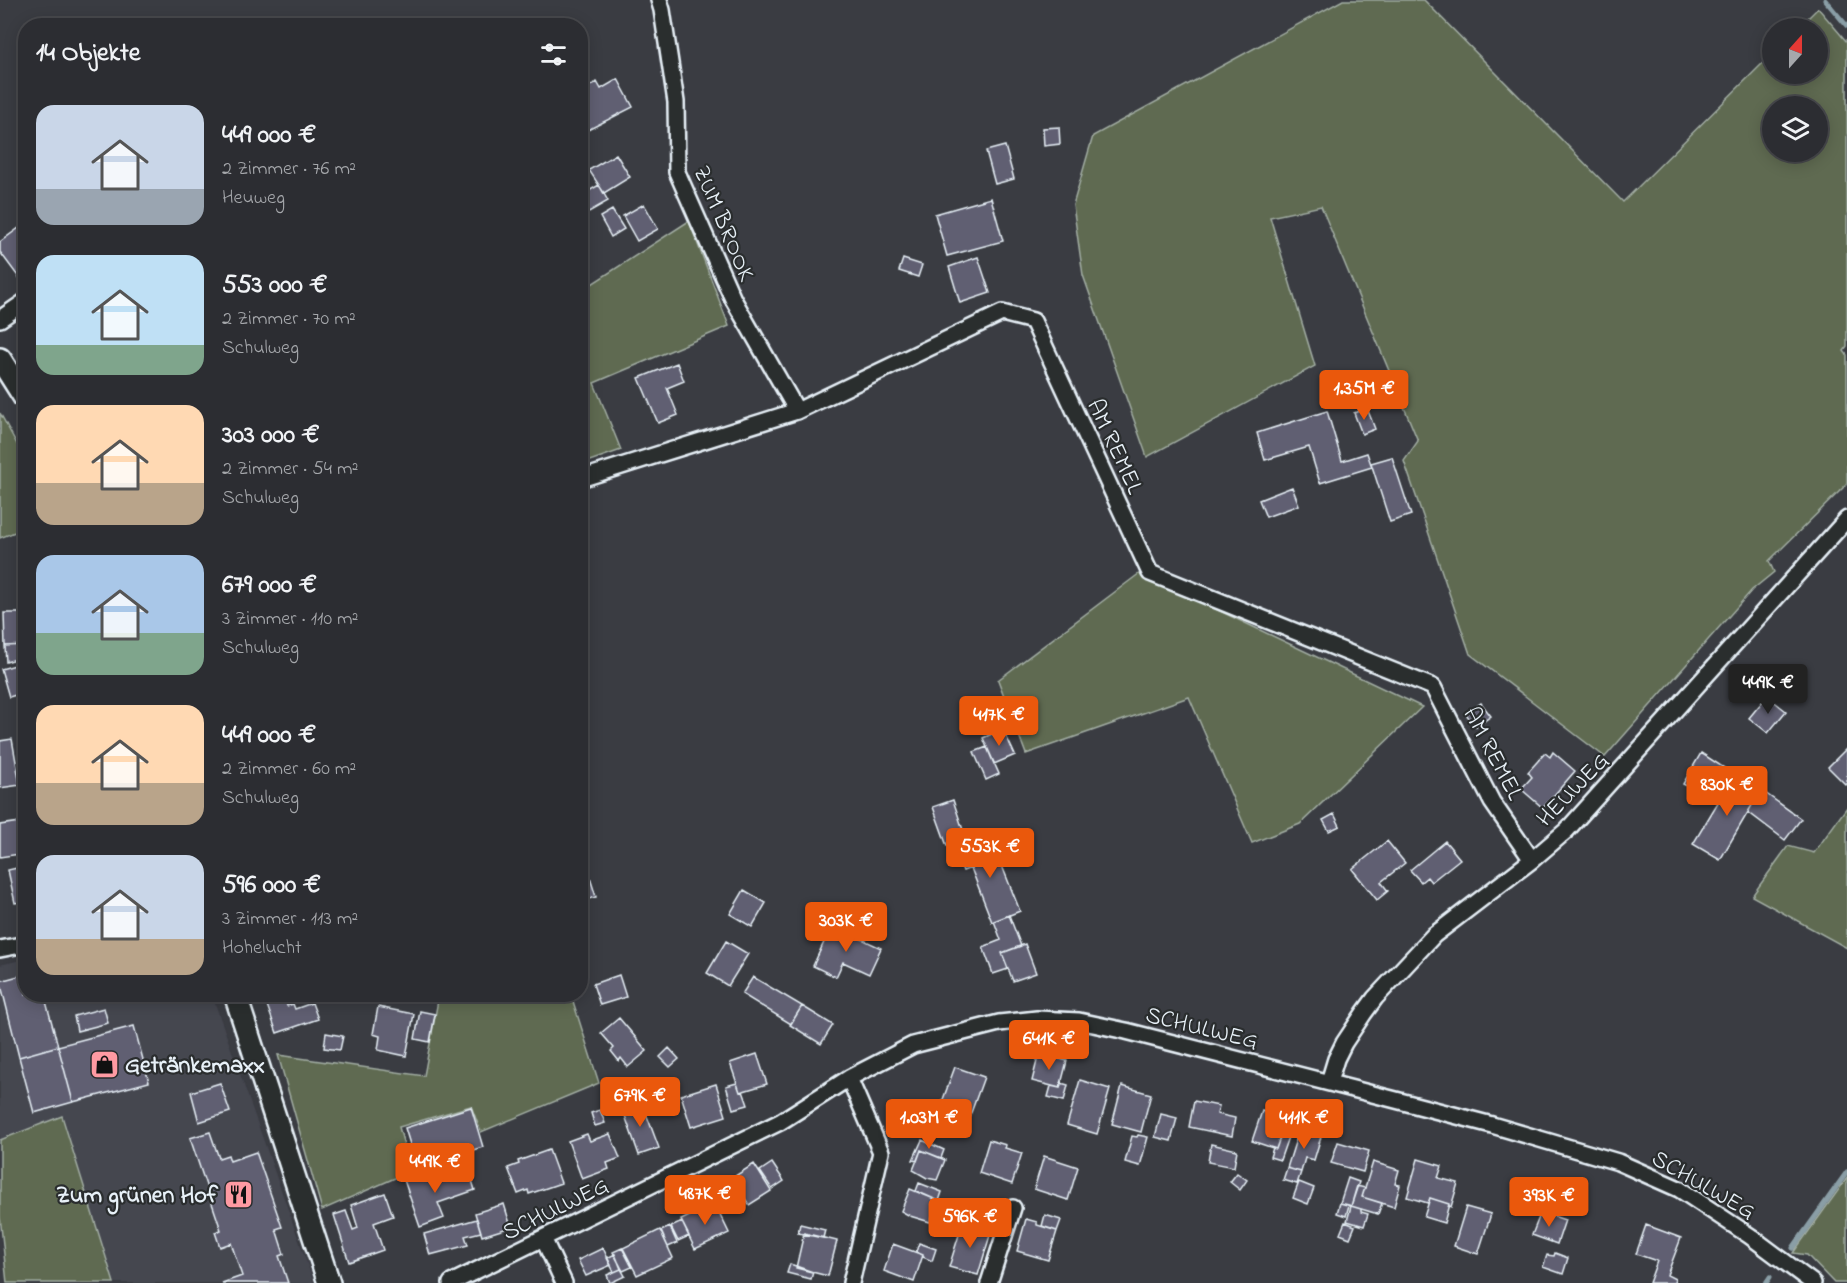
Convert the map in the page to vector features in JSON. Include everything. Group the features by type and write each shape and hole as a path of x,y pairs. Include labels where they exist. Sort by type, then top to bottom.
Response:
{"main road":[{"path":"0,359 18,387"},
{"path":"238,1002 329,1283"}],"street":[{"name":"ZUM BROOK","path":"659,0 676,102 677,172 733,299 797,411"},
{"path":"0,319 18,307"},
{"name":"AM REMEL","path":"588,476 797,411 1002,313 1033,321 1150,573 1433,687 1492,802 1532,860"},
{"name":"HEUWEG","path":"1329,1082 1344,1043 1375,998 1434,935 1532,860 1567,830 1847,519"},
{"path":"0,949 18,946"},
{"name":"SCHULWEG","path":"451,1283 780,1122 849,1078 913,1045 999,1023 1037,1019 1079,1021 1114,1028 1492,1125 1618,1162 1679,1189 1750,1236 1812,1283"},
{"path":"849,1078 881,1152 851,1283"},
{"path":"989,1283 1013,1208"},
{"path":"543,1238 564,1283"}],"shaded area":[{"path":"18,961 18,1002 214,1002 314,1283 114,1283 63,1116 0,1140 0,965"}],"green space":[{"path":"1343,0 1424,0 1623,202 1762,64 1762,84 1828,84 1828,20 1847,42 1847,347 1844,351 1847,355 1847,484 1769,561 1774,572 1752,590 1605,757 1470,654 1404,461 1418,441 1321,206 1270,217 1315,366 1147,457 1083,275 1073,205 1093,136"},
{"path":"1818,8 1827,18 1808,18"},
{"path":"689,221 729,326 594,383 621,450 588,462 588,286"},
{"path":"0,413 18,446 18,531 0,538"},
{"path":"1140,573 1422,707 1300,824 1252,843 1189,697 1026,754 998,680"},
{"path":"1847,807 1847,948 1752,896 1788,846 1814,853"},
{"path":"438,1002 573,1002 599,1083 481,1132 471,1106 399,1127 411,1171 322,1210 278,1055 424,1076"},
{"path":"62,1116 114,1283 7,1283 0,1216 0,1140"},
{"path":"1847,1178 1847,1283 1834,1283 1807,1255 1793,1253"}],"building":[{"path":"618,79 633,107 588,130 588,87 597,82 601,89"},
{"path":"1059,127 1060,144 1044,146 1043,128"},
{"path":"1005,146 1014,179 995,184 986,151"},
{"path":"616,154 630,177 604,193 589,170"},
{"path":"599,185 608,201 588,212 588,191"},
{"path":"991,198 1003,241 947,256 935,214"},
{"path":"644,204 658,229 637,241 623,216"},
{"path":"612,210 624,229 611,237 600,217"},
{"path":"18,229 18,276 0,252 0,242"},
{"path":"978,257 990,293 960,303 949,267"},
{"path":"903,259 922,265 918,277 899,271"},
{"path":"677,363 684,381 667,388 678,415 658,423 639,378"},
{"path":"1367,408 1375,429 1362,434 1354,413"},
{"path":"1327,411 1342,461 1367,453 1372,467 1320,483 1309,447 1265,460 1257,433"},
{"path":"1392,457 1411,515 1390,522 1371,463"},
{"path":"1292,487 1299,505 1266,517 1259,500"},
{"path":"4,613 18,613 18,645 5,646"},
{"path":"18,645 18,658 6,662 5,646"},
{"path":"18,664 18,694 9,697 1,669"},
{"path":"1767,696 1786,711 1768,733 1749,718"},
{"path":"1481,703 1491,716 1476,727 1466,714"},
{"path":"1003,729 1015,755 994,764 983,738"},
{"path":"12,739 18,785 0,788 0,741"},
{"path":"987,747 999,774 986,780 974,752"},
{"path":"1847,748 1847,784 1846,785 1828,767"},
{"path":"1553,752 1575,771 1543,808 1521,789 1532,777 1528,772 1545,753 1550,757"},
{"path":"1701,753 1735,775 1720,799 1714,796 1711,800 1683,784"},
{"path":"1735,774 1761,790 1720,860 1693,844"},
{"path":"1761,790 1801,819 1785,840 1748,812"},
{"path":"953,800 966,839 947,846 933,807"},
{"path":"1334,814 1340,826 1329,831 1323,820"},
{"path":"18,822 18,854 0,857 0,825"},
{"path":"991,838 1020,911 992,922 971,868 963,871 955,852"},
{"path":"1387,841 1405,863 1381,882 1388,891 1377,900 1352,869"},
{"path":"1445,841 1460,859 1431,882 1427,877 1421,882 1410,870"},
{"path":"18,868 18,902 15,903 8,870"},
{"path":"588,871 596,897 588,899"},
{"path":"744,890 766,903 752,927 730,914"},
{"path":"1009,915 1021,946 1002,953 1008,969 993,974 983,947 1001,940 994,921"},
{"path":"832,925 881,948 869,974 843,962 836,977 813,966"},
{"path":"726,941 748,954 728,986 707,973"},
{"path":"1025,944 1036,973 1013,981 1002,953"},
{"path":"619,975 626,997 600,1005 593,984"},
{"path":"18,976 18,1002 46,1002 58,1046 19,1057 0,981"},
{"path":"753,977 802,1006 791,1024 742,994"},
{"path":"266,1002 286,1002 287,1006 293,1004 295,1009 312,1003 318,1019 277,1033"},
{"path":"802,1006 833,1025 821,1044 790,1025"},
{"path":"378,1007 414,1014 406,1056 378,1050 380,1036 373,1034"},
{"path":"104,1008 108,1023 77,1031 74,1016"},
{"path":"420,1011 435,1014 430,1042 415,1039"},
{"path":"619,1018 647,1051 628,1067 611,1051 614,1048 601,1033"},
{"name":"Getränkemaxx","path":"134,1026 149,1082 73,1102 58,1046"},
{"path":"326,1033 343,1036 340,1050 324,1048"},
{"path":"58,1046 73,1102 34,1113 19,1057"},
{"path":"669,1048 679,1059 670,1067 660,1057"},
{"path":"1039,1053 1067,1061 1060,1088 1032,1081"},
{"path":"757,1054 767,1084 740,1092 730,1063"},
{"path":"955,1067 984,1077 964,1132 935,1121"},
{"path":"1080,1080 1110,1089 1097,1134 1067,1125"},
{"path":"220,1083 230,1112 199,1122 191,1092"},
{"path":"737,1083 748,1105 733,1109 726,1086"},
{"path":"1061,1083 1068,1085 1064,1101 1048,1097 1051,1086 1060,1088"},
{"path":"716,1084 726,1116 691,1127 681,1095"},
{"path":"1122,1086 1151,1094 1141,1132 1112,1124"},
{"path":"641,1100 659,1148 639,1155 622,1107"},
{"path":"1194,1101 1219,1106 1217,1114 1235,1118 1232,1136 1189,1127"},
{"path":"471,1107 483,1147 417,1167 405,1128"},
{"path":"600,1110 605,1123 595,1126 591,1113"},
{"path":"1262,1111 1286,1119 1276,1149 1252,1141"},
{"path":"1161,1114 1177,1118 1171,1141 1155,1137"},
{"path":"1299,1130 1321,1137 1314,1160 1305,1158 1301,1172 1287,1168"},
{"name":"Zum grünen Hof","path":"210,1132 219,1158 228,1155 230,1161 256,1152 282,1227 276,1229 284,1254 279,1256 288,1283 222,1283 242,1276 231,1243 220,1247 215,1232 221,1230 190,1138"},
{"path":"587,1134 590,1141 610,1134 620,1158 607,1163 609,1169 582,1179 568,1141"},
{"path":"1138,1135 1148,1137 1140,1166 1125,1162 1132,1136 1137,1137"},
{"path":"1281,1135 1288,1137 1280,1160 1270,1157"},
{"path":"922,1140 944,1150 941,1158 921,1150 917,1161 913,1160"},
{"path":"989,1140 1022,1153 1012,1184 979,1173"},
{"path":"1338,1142 1369,1151 1363,1172 1331,1163"},
{"path":"1211,1144 1237,1150 1234,1167 1208,1162"},
{"path":"549,1150 561,1183 529,1194 528,1190 518,1194 508,1168 519,1164 518,1161"},
{"path":"921,1150 945,1160 937,1180 927,1178 913,1170"},
{"path":"1044,1156 1078,1167 1068,1200 1034,1189"},
{"path":"1418,1159 1442,1166 1438,1178 1458,1183 1451,1207 1449,1204 1430,1198 1428,1203 1407,1197"},
{"path":"1373,1162 1399,1170 1395,1184 1400,1185 1394,1207 1362,1197"},
{"path":"772,1163 784,1181 772,1189 760,1171"},
{"path":"754,1164 771,1191 749,1205 732,1178"},
{"path":"1287,1168 1301,1172 1297,1184 1283,1180"},
{"path":"425,1169 431,1184 469,1171 475,1190 438,1203 444,1218 420,1227 403,1177"},
{"path":"1237,1173 1247,1180 1240,1190 1230,1182"},
{"path":"1348,1178 1359,1182 1351,1206 1340,1203"},
{"path":"1299,1182 1314,1188 1308,1204 1293,1198"},
{"path":"919,1183 942,1192 939,1201 916,1191"},
{"path":"1357,1186 1365,1188 1362,1197 1382,1203 1378,1214 1351,1206"},
{"path":"910,1189 939,1201 930,1222 901,1211"},
{"path":"385,1193 393,1216 374,1223 383,1250 349,1262 334,1215 346,1211 353,1230 358,1228 351,1205"},
{"path":"1430,1198 1449,1204 1444,1223 1424,1217"},
{"path":"1340,1203 1349,1205 1346,1216 1337,1213"},
{"path":"504,1204 511,1227 482,1236 475,1213"},
{"path":"715,1204 729,1233 695,1249 681,1220"},
{"path":"1351,1206 1368,1214 1364,1226 1347,1221"},
{"path":"1466,1207 1491,1214 1478,1254 1454,1246"},
{"path":"1541,1212 1565,1220 1557,1244 1532,1235"},
{"path":"1045,1215 1061,1220 1057,1231 1042,1226"},
{"path":"477,1219 481,1232 465,1236 468,1245 430,1255 424,1234"},
{"path":"1026,1219 1057,1231 1048,1260 1017,1251"},
{"path":"682,1222 689,1236 678,1241 671,1227"},
{"path":"963,1222 991,1232 978,1275 949,1267"},
{"path":"1345,1222 1355,1226 1350,1238 1340,1234"},
{"path":"800,1224 825,1230 823,1238 798,1233"},
{"path":"1646,1225 1681,1238 1667,1275 1675,1279 1674,1283 1649,1283 1657,1261 1636,1254"},
{"path":"670,1227 677,1243 668,1247 661,1231"},
{"path":"660,1230 673,1258 637,1275 623,1248"},
{"path":"804,1233 837,1241 828,1276 796,1268"},
{"path":"919,1243 936,1249 932,1261 916,1252"},
{"path":"893,1244 923,1255 914,1282 884,1271"},
{"path":"603,1248 611,1265 586,1276 578,1260"},
{"path":"622,1248 632,1267 623,1271 613,1252"},
{"path":"1555,1253 1568,1258 1563,1274 1543,1267 1547,1255 1554,1256"},
{"path":"615,1254 621,1269 614,1272 607,1258"},
{"path":"790,1264 813,1272 811,1279 787,1273"},
{"path":"621,1269 625,1276 610,1283 607,1275"}],"waterway":[{"path":"1825,0 1847,26"},
{"path":"1793,1248 1847,1172"},
{"path":"1766,1283 1770,1277"}],"place":[{"name":"Getränkemaxx","path":"104,1064"},
{"name":"Zum grünen Hof","path":"239,1194"}]}
